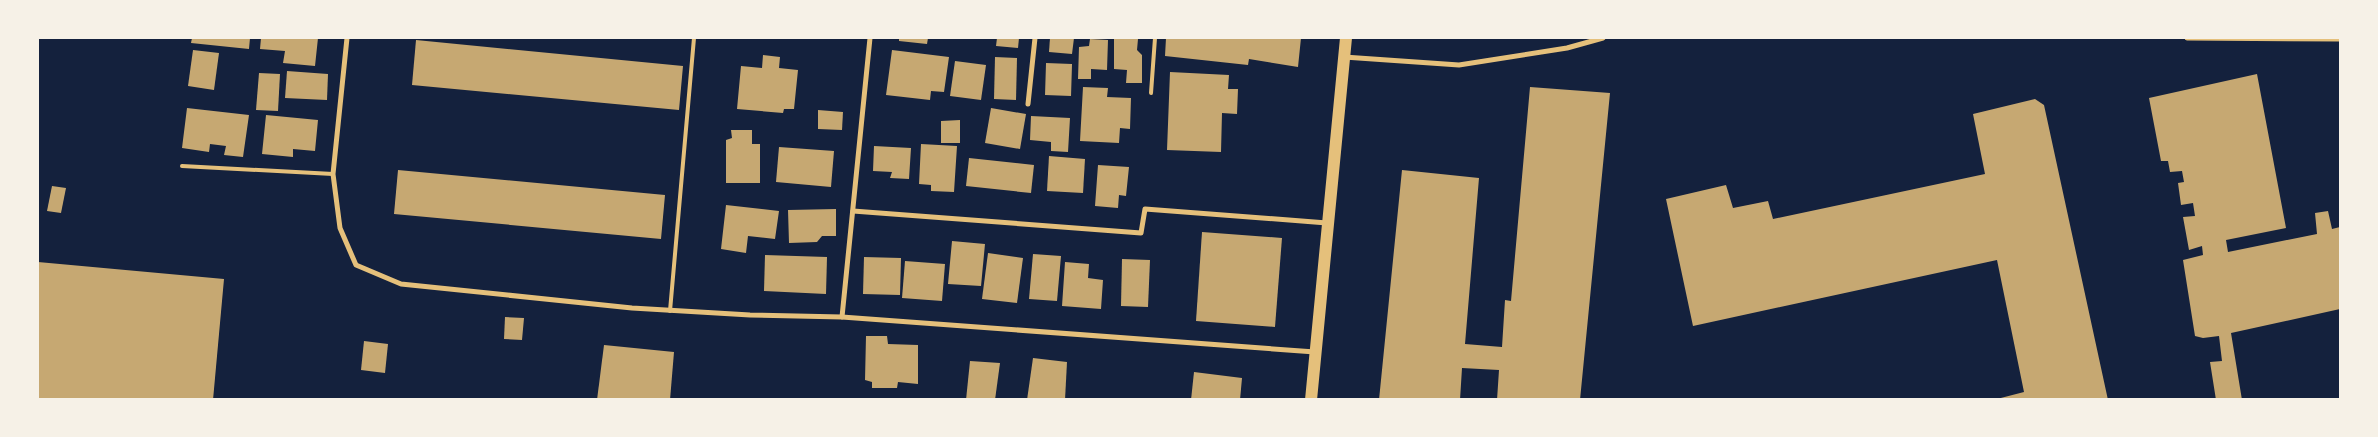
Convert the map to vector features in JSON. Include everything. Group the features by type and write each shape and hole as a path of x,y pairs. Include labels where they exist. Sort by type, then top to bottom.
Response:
{"main road":[{"path":"1311,400 1346,38"}],"street":[{"path":"347,38 333,174 340,228 356,265 401,284 670,310 750,315 842,317 1315,352"},
{"path":"842,317 870,38"},
{"path":"1028,104 1035,38"},
{"path":"1344,57 1460,65 1567,48 1603,38"},
{"path":"2187,38 2340,39"},
{"path":"853,211 1141,233 1145,209 1327,223"}],"lane":[{"path":"670,310 694,38"},
{"path":"1151,93 1155,38"},
{"path":"182,166 333,174"}],"building":[{"path":"192,38 250,38 249,49 191,43"},
{"path":"261,38 318,38 315,66 283,63 285,51 260,49"},
{"path":"899,38 928,38 927,44 899,41"},
{"path":"997,38 1019,38 1018,48 996,46"},
{"path":"1050,38 1074,38 1072,54 1049,52"},
{"path":"1166,38 1301,38 1298,67 1249,59 1248,65 1165,56"},
{"path":"1090,39 1108,40 1107,70 1091,69 1091,79 1078,79 1079,47 1089,46"},
{"path":"1114,39 1138,39 1137,50 1142,55 1142,83 1126,83 1127,70 1114,69"},
{"path":"416,40 683,66 679,110 412,85"},
{"path":"193,50 219,53 214,90 188,86"},
{"path":"892,50 949,57 944,92 931,91 930,100 886,95"},
{"path":"763,55 780,57 779,68 798,70 794,109 784,109 783,113 737,109 741,66 762,68"},
{"path":"995,57 1017,58 1016,100 994,99"},
{"path":"955,61 986,65 981,100 950,96"},
{"path":"1046,63 1072,64 1071,96 1045,95"},
{"path":"287,71 328,74 327,100 285,98"},
{"path":"1170,72 1229,75 1228,89 1238,89 1237,114 1222,113 1221,152 1167,150"},
{"path":"259,73 280,74 278,111 256,110"},
{"path":"2257,74 2286,228 2226,240 2228,252 2317,234 2315,213 2328,211 2332,229 2340,227 2340,309 2231,333 2242,400 2216,400 2210,362 2222,361 2219,336 2203,338 2195,336 2183,260 2203,255 2202,246 2189,250 2183,217 2195,216 2193,203 2181,205 2178,183 2184,182 2182,171 2170,172 2168,161 2161,161 2149,98"},
{"path":"1083,87 1108,88 1107,97 1131,98 1130,129 1120,128 1119,143 1080,141"},
{"path":"1530,87 1610,93 1580,400 1497,400 1499,370 1462,368 1460,400 1379,400 1402,170 1479,178 1465,344 1502,347 1505,300 1511,301"},
{"path":"2035,99 2044,105 2108,400 1993,400 2024,392 1997,260 1693,326 1666,199 1726,185 1733,208 1768,201 1773,219 1985,174 1973,114"},
{"path":"187,108 249,115 243,157 224,155 226,146 210,144 209,152 182,148"},
{"path":"991,108 1026,114 1020,149 985,143"},
{"path":"818,110 843,112 842,130 818,129"},
{"path":"266,115 318,120 315,151 293,149 293,157 262,154"},
{"path":"1031,116 1070,118 1068,152 1051,151 1051,142 1030,140"},
{"path":"960,120 960,143 941,143 941,121"},
{"path":"731,130 752,130 752,144 760,144 760,183 726,183 726,140 732,138"},
{"path":"921,144 957,146 954,192 931,191 931,185 919,184"},
{"path":"874,146 911,148 909,179 890,178 892,172 873,171"},
{"path":"779,147 834,151 831,187 776,182"},
{"path":"1049,156 1085,159 1083,193 1047,191"},
{"path":"969,158 1034,165 1031,193 966,186"},
{"path":"1098,165 1129,167 1126,196 1119,195 1118,208 1095,206"},
{"path":"398,170 665,195 661,239 394,214"},
{"path":"52,186 66,188 61,213 47,211"},
{"path":"726,205 779,211 775,239 748,236 746,253 721,249"},
{"path":"836,209 836,236 822,236 817,242 789,243 788,210"},
{"path":"1202,232 1282,238 1275,327 1196,321"},
{"path":"952,241 985,244 981,286 948,284"},
{"path":"988,253 1023,258 1017,303 982,299"},
{"path":"1033,254 1061,256 1057,301 1029,299"},
{"path":"765,255 827,257 826,294 764,291"},
{"path":"864,257 901,258 900,295 863,294"},
{"path":"1122,259 1150,260 1148,307 1121,306"},
{"path":"905,261 945,264 942,301 902,298"},
{"path":"38,262 224,279 213,400 38,400"},
{"path":"1065,262 1089,264 1088,278 1103,280 1101,309 1062,306"},
{"path":"505,317 524,318 522,340 504,339"},
{"path":"866,336 887,336 888,344 918,345 918,384 898,382 897,388 872,388 872,382 865,380"},
{"path":"364,341 388,344 385,373 361,370"},
{"path":"604,345 674,352 670,400 597,400"},
{"path":"1033,358 1067,362 1065,400 1027,400"},
{"path":"970,361 1000,363 995,400 966,400"},
{"path":"1194,372 1242,378 1240,400 1191,400"}]}
